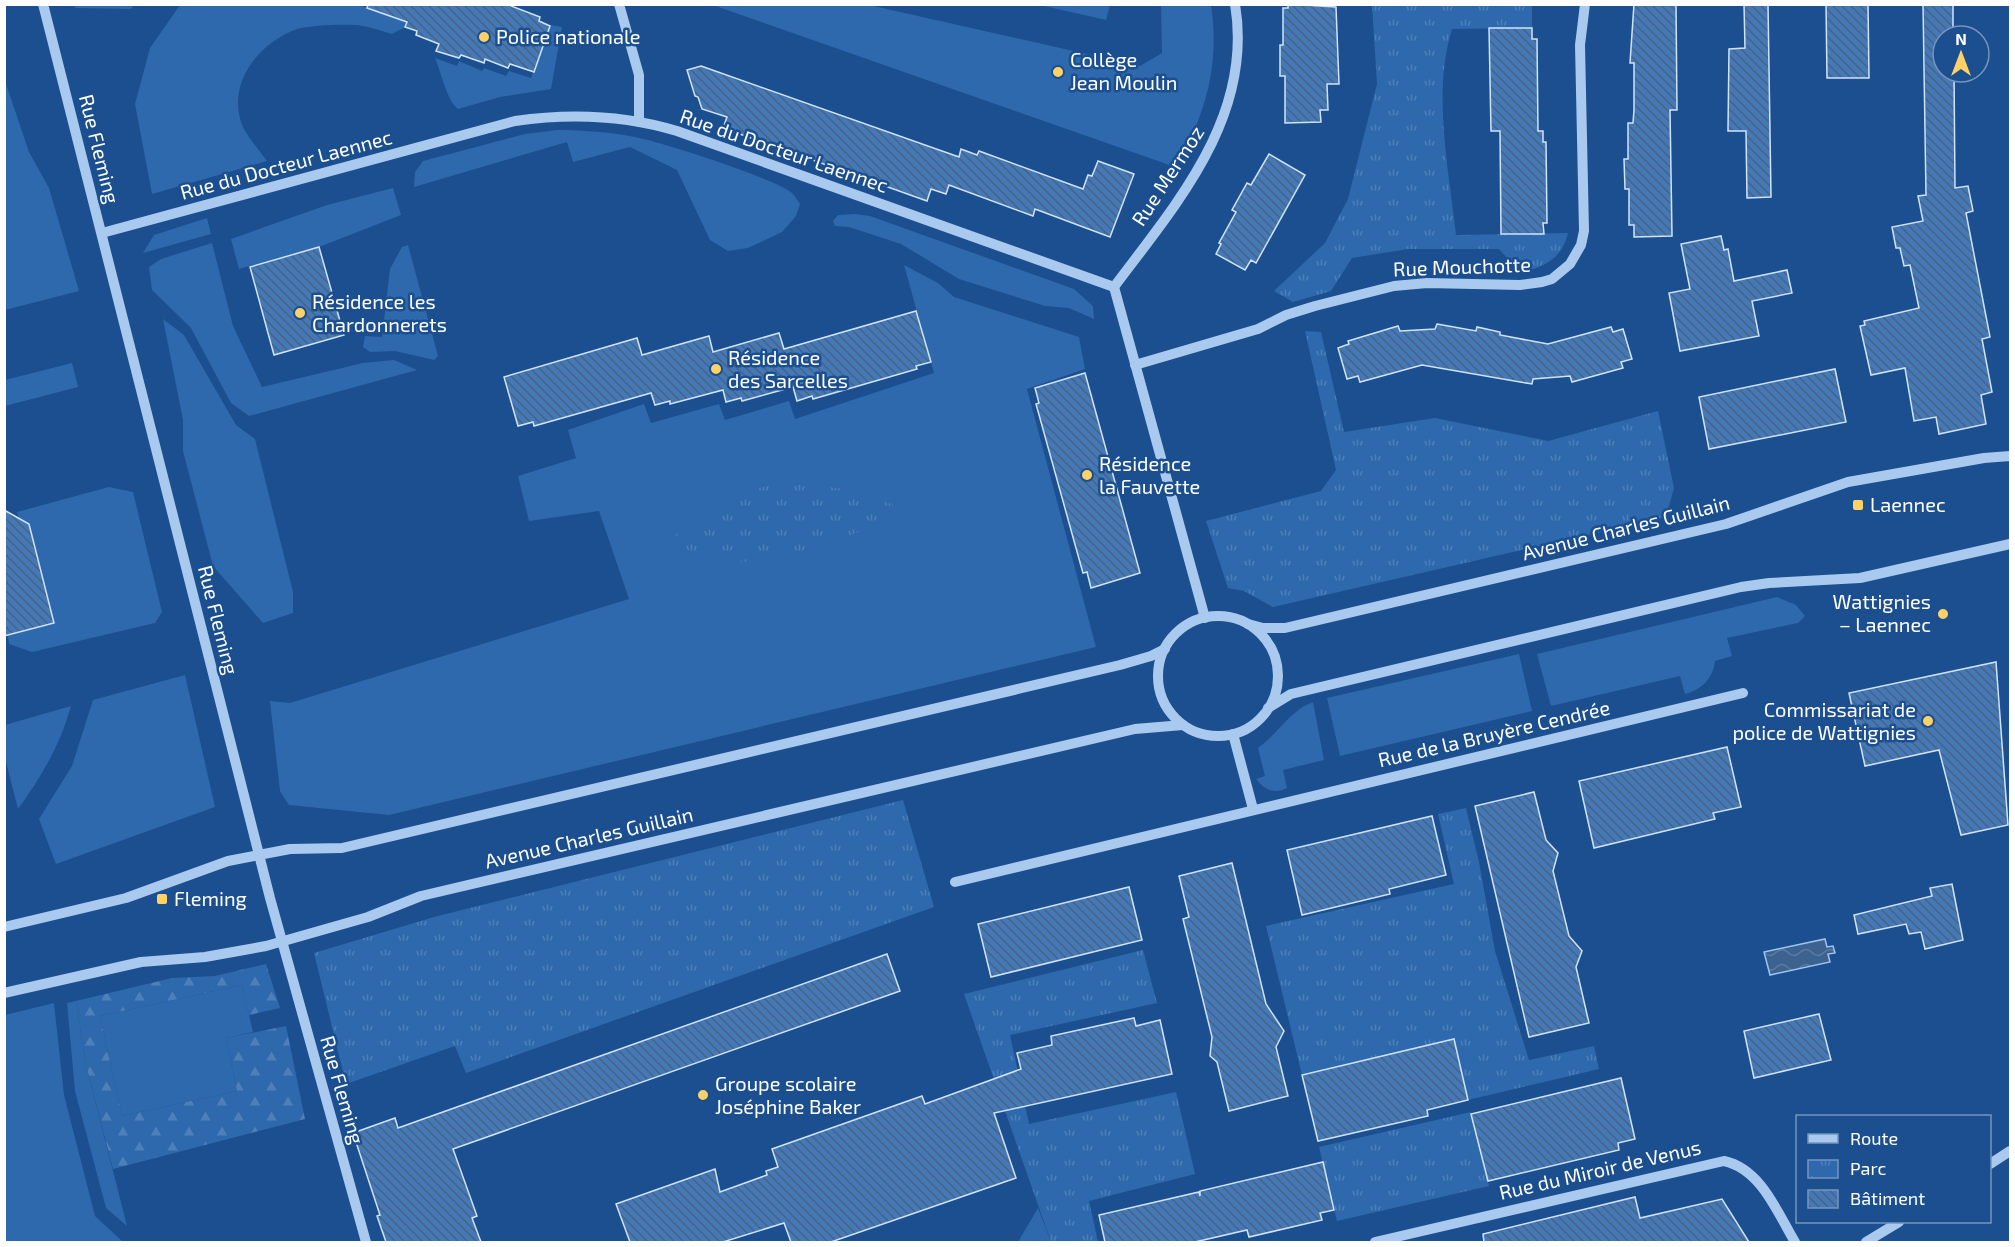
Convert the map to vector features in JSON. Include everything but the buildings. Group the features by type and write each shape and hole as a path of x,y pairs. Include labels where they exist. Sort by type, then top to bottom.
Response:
{"street":[{"name":"Rue Fleming","path":"43,4 259,854 366,1242"},
{"path":"619,4 639,75 639,122"},
{"name":"Rue Mermoz","path":"1114,287 1189,184 1220,130 1234,75 1237,33 1235,4"},
{"name":"Rue Mouchotte","path":"1135,364 1258,329 1305,309 1394,286 1427,283 1531,285 1552,279 1562,272 1576,255 1584,231 1580,45 1585,4"},
{"name":"Rue du Docteur Laennec","path":"102,233 515,121 578,116 639,122 688,135 1114,287"},
{"path":"1114,287 1205,618"},
{"name":"Avenue Charles Guillain","path":"1248,624 1263,628 1285,628 1726,524 1848,482 1984,458 2010,456"},
{"path":"1268,708 1291,694 1741,587 1769,583 1860,578 2010,544"},
{"path":"1227,617 1248,624 1263,637 1276,662 1276,690 1268,708 1257,722 1233,734 1207,735 1183,725 1168,709 1159,689 1158,668 1165,649 1184,627 1205,618 1227,617"},
{"path":"4,927 126,898 203,869 259,854 342,848 1120,665 1165,649"},
{"name":"Rue de la Bruyère Cendrée","path":"955,882 1743,693"},
{"name":"Avenue Charles Guillain","path":"4,993 141,962 224,955 340,926 403,902 442,891 1135,729 1183,725"},
{"path":"1233,734 1253,809"},
{"path":"1991,1163 2010,1151"},
{"name":"Rue du Miroir de Venus","path":"1375,1242 1724,1161 1737,1164 1751,1173 1795,1242"},
{"path":"1866,1242 1896,1223"}],"green space":[{"path":"74,4 134,5 131,9 75,8"},
{"path":"356,4 370,9 372,5 411,10 405,27 392,34 356,25 318,26 297,29 270,44 249,68 238,96 243,127 267,161 152,194 135,104 150,48 180,5"},
{"name":"Collège Jean Moulin","path":"713,5 869,5 1140,66 1162,53 1161,5 1211,5 1214,48 1212,69 1195,128 1175,167"},
{"path":"1040,5 1110,5 1106,20"},
{"path":"1372,5 1532,5 1532,28 1452,29 1443,79 1444,132 1456,235 1568,233 1562,249 1551,260 1521,273 1499,249 1408,249 1352,258 1331,291 1293,302 1274,291 1325,243 1348,199 1377,84"},
{"path":"550,25 562,27 551,89 500,97 458,109 454,105 447,93 435,58 457,66 459,61 482,71 484,68 506,76 509,71 531,78"},
{"path":"4,78 29,152 49,188 79,291 5,310"},
{"path":"557,130 616,134 668,146 716,161 781,186 792,193 800,204 796,216 782,232 748,248 728,251 710,240 677,170 630,147 573,162 567,142 414,187 415,172 423,161 525,134"},
{"path":"393,188 401,215 319,247 239,269 231,239 327,205"},
{"path":"838,215 870,216 1074,289 1093,306 1094,319 1069,308 1045,306 959,279 901,244 849,227 835,226 833,221"},
{"path":"207,218 211,234 143,253 154,235"},
{"path":"212,243 233,326 262,387 363,363 394,360 417,370 249,416 231,403 191,328 152,290 149,267 161,259"},
{"path":"408,245 438,356 434,360 395,351 370,352 363,347 365,336 382,337 390,269 402,247"},
{"path":"904,265 938,283 954,297 1079,337 1085,369 1027,389 1096,647 389,815 289,805 280,791 270,701 290,703 629,599 599,511 529,521 518,476 576,458 568,430 644,404 651,423 719,404 725,420 789,401 795,419 934,373"},
{"path":"163,319 184,335 236,425 255,439 293,592 293,613 263,623 213,566 183,451 183,420"},
{"path":"1305,331 1321,332 1344,432 1435,418 1548,441 1658,411 1674,488 1666,517 1273,607 1244,591 1228,588 1206,521 1321,491 1336,470"},
{"path":"72,363 78,387 5,406 5,380"},
{"path":"771,485 813,485 851,490 908,510 864,530 814,548 789,556 764,560 740,562 717,559 664,541 695,524 733,495"},
{"path":"109,487 133,492 162,612 155,623 32,652 9,644 8,636 54,623 29,525 19,518 17,512"},
{"path":"1777,597 1796,605 1805,616 1798,623 1727,638 1732,656 1715,661 1709,678 1696,690 1685,694 1680,676 1551,706 1537,654"},
{"path":"1519,654 1532,711 1340,756 1327,698"},
{"path":"185,675 215,807 56,864 39,819 72,766 93,700"},
{"path":"1313,702 1324,760 1283,770 1287,788 1274,791 1262,786 1256,779 1265,776 1258,748 1297,711"},
{"path":"71,706 49,760 18,809 5,758 5,725"},
{"path":"903,800 934,907 466,1073 455,1046 346,1084 314,953 434,917"},
{"path":"1466,808 1479,862 1495,951 1529,1060 1594,1046 1599,1069 1468,1100 1453,1039 1302,1075 1266,926 1454,884 1438,814"},
{"path":"1143,950 1157,1003 1010,1035 1029,1124 1176,1092 1195,1174 1089,1201 1098,1242 1051,1242 964,994"},
{"path":"266,964 280,1008 249,1015 242,985 100,1016 122,1116 237,1091 226,1038 286,1026 305,1119 113,1169 86,1065 76,1001 172,978 215,976"},
{"path":"242,985 253,1032 226,1038 237,1091 122,1116 100,1016"},
{"path":"76,1001 86,1065 127,1226 106,1208 75,1091 67,1003"},
{"path":"54,1003 64,1095 95,1216 123,1242 5,1242 5,1015"},
{"path":"1471,1112 1489,1186 1337,1221 1319,1147"},
{"path":"1038,1208 1051,1242 1018,1242"}],"water":[{"path":"1825,939 1827,947 1833,946 1835,953 1828,954 1830,962 1770,975 1764,952"}],"place":[{"name":"Police nationale","path":"484,37"},
{"name":"Collège Jean Moulin","path":"1058,72"},
{"name":"Résidence les Chardonnerets","path":"300,313"},
{"name":"Résidence des Sarcelles","path":"716,369"},
{"name":"Résidence la Fauvette","path":"1087,475"},
{"name":"Laennec","path":"1858,505"},
{"name":"Wattignies – Laennec","path":"1943,614"},
{"name":"Commissariat de police de Wattignies","path":"1928,721"},
{"name":"Fleming","path":"162,899"},
{"name":"Groupe scolaire Joséphine Baker","path":"703,1095"}]}
